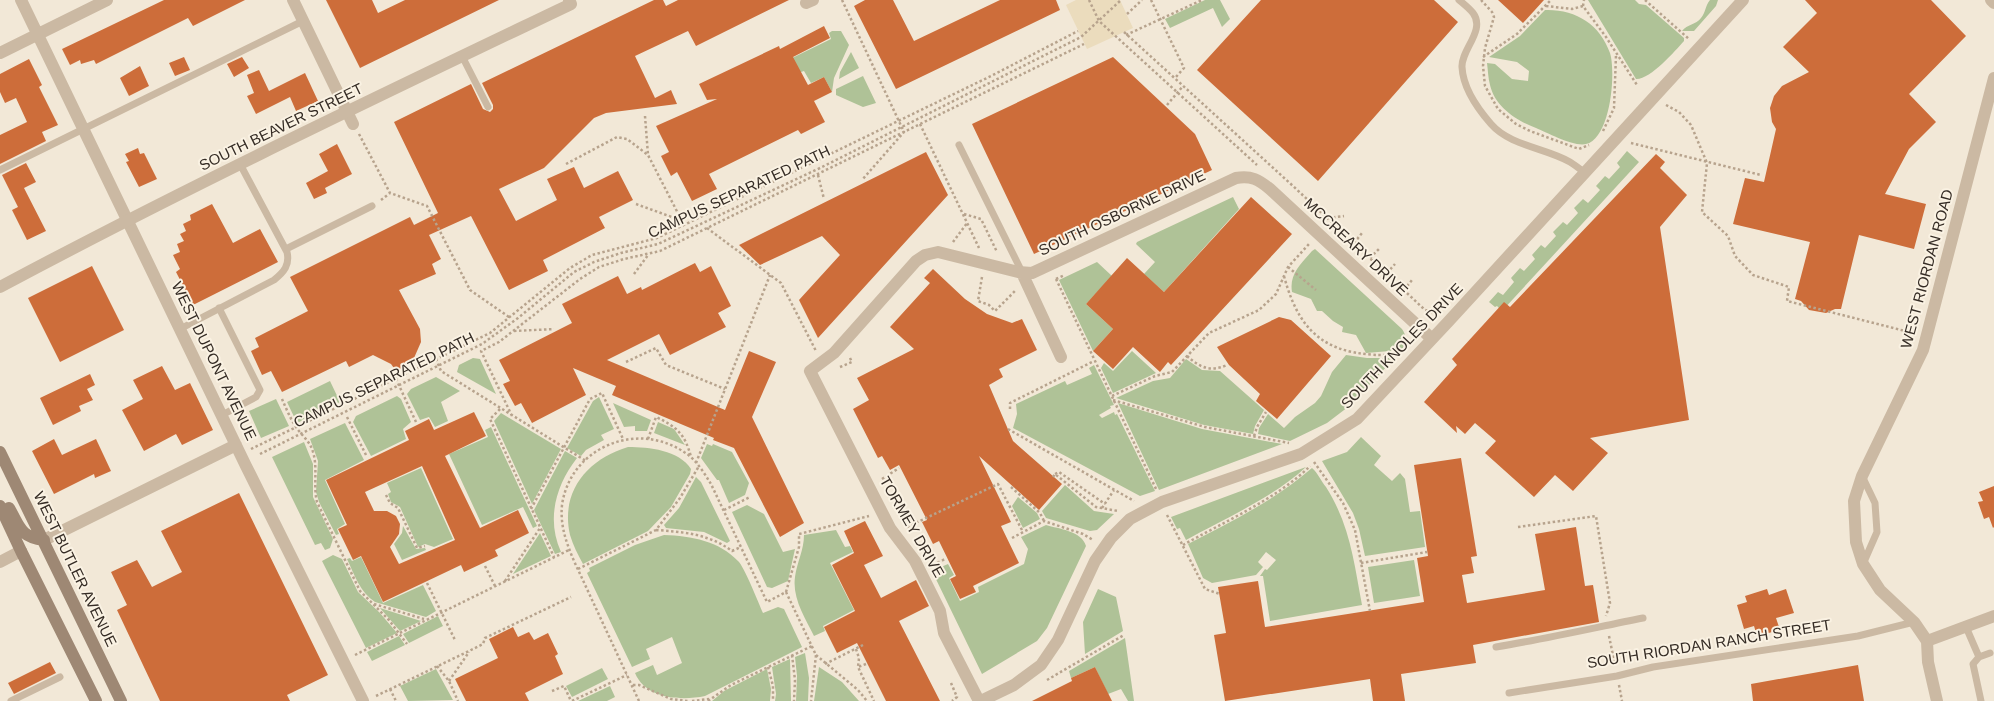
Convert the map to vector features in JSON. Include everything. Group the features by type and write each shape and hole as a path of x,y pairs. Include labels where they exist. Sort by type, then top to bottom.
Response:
{"main road":[{"name":"WEST BUTLER AVENUE","path":"0,452 122,701"},
{"path":"0,500 6,503 23,533 31,538 44,540"},
{"path":"0,506 96,701"}],"street":[{"name":"WEST DUPONT AVENUE","path":"21,0 238,450 363,701"},
{"path":"0,53 107,0"},
{"path":"293,0 346,113 353,124"},
{"name":"SOUTH KNOLES DRIVE","path":"980,701 1014,686 1041,665 1058,640 1095,561 1111,538 1130,519 1162,502 1301,454 1357,419 1743,0"},
{"name":"SOUTH BEAVER STREET","path":"0,287 240,164 572,1"},
{"name":"WEST RIORDAN ROAD","path":"1927,641 1914,622 1880,590 1863,564 1856,542 1854,501 1862,476 1923,350 1994,78"},
{"name":"SOUTH OSBORNE DRIVE","path":"810,371 834,353 916,261 925,255 938,252 952,254 1032,274 1236,178 1260,174"},
{"name":"MCCREARY DRIVE","path":"1260,174 1432,339"},
{"path":"1022,273 1061,358"},
{"name":"TORMEY DRIVE","path":"810,371 890,528 915,561 940,611 944,633 980,701"},
{"path":"44,540 238,450"},
{"path":"0,562 21,552"},
{"path":"1937,701 1928,662 1927,641 1994,616"}],"lane":[{"path":"1459,0 1474,14 1476,23 1475,31 1464,53 1462,66 1465,85 1478,107 1492,126 1511,138 1570,161 1585,173"},
{"path":"0,170 303,21"},
{"path":"462,56 488,107"},
{"path":"959,145 1022,273"},
{"path":"180,329 281,275 287,268 289,260 286,249 240,164"},
{"path":"286,249 372,206"},
{"path":"220,308 260,390 256,397 222,415"},
{"path":"1862,476 1875,502 1877,532 1863,564"},
{"path":"1496,647 1556,637 1642,618"},
{"name":"SOUTH RIORDAN RANCH STREET","path":"1508,693 1617,676 1653,667 1858,636 1914,622"},
{"path":"1966,627 1979,658"},
{"path":"1981,701 1973,664 1979,658 1990,653"},
{"path":"11,701 60,677"}],"path":[{"path":"842,0 904,132"},
{"path":"1089,0 1099,20 1177,92 1260,174"},
{"name":"CAMPUS SEPARATED PATH","path":"260,454 494,337 574,272 594,262 621,253 658,244 820,168 1081,38 1121,0"},
{"path":"1127,14 1142,0"},
{"path":"1151,0 1184,68 1175,78"},
{"path":"1202,0 1125,34 1328,218 1425,310 1432,312 1440,310 1445,305"},
{"path":"1481,0 1494,17 1483,57 1485,86 1498,109 1507,118 1530,130 1579,148 1588,147 1596,141"},
{"path":"1483,57 1517,34 1551,0"},
{"path":"1584,0 1583,6 1637,85"},
{"path":"1645,0 1689,40"},
{"path":"1546,6 1572,9 1583,6"},
{"path":"238,450 296,427 485,335 570,268 592,255 657,238 991,76 1078,31"},
{"path":"512,416 481,351 499,342 580,279 599,267 660,251 1084,44"},
{"path":"1601,135 1614,108 1616,55"},
{"path":"1167,105 1183,86"},
{"path":"1666,105 1679,112 1691,125 1707,163 1702,212 1728,236 1735,256 1753,275 1789,287 1788,301 1914,333"},
{"path":"645,116 648,155 684,225"},
{"path":"353,124 390,193 427,206 470,290 509,317"},
{"path":"920,124 979,248"},
{"path":"862,180 904,132"},
{"path":"566,164 617,137 627,139 648,155"},
{"path":"1631,143 1761,175"},
{"path":"818,175 824,199"},
{"path":"636,204 681,220"},
{"path":"963,214 981,219 997,252 970,246"},
{"path":"1328,218 1344,216"},
{"path":"961,244 952,242 967,222"},
{"path":"707,228 781,283 828,374 852,362 848,353"},
{"path":"1354,242 1362,233"},
{"path":"1112,396 1155,376 1172,372 1209,333 1259,310 1276,294 1288,267 1312,241"},
{"path":"1370,258 1379,249"},
{"path":"634,274 648,254"},
{"path":"1387,273 1396,264"},
{"path":"1050,266 1157,492"},
{"path":"1288,267 1316,290"},
{"path":"1056,279 1073,271"},
{"path":"974,274 989,279"},
{"path":"696,463 770,275"},
{"path":"1283,275 1296,311 1318,337 1332,346 1353,353 1400,355"},
{"path":"982,276 978,301 989,305 995,311 1019,288 1011,285"},
{"path":"1404,290 1412,280"},
{"path":"512,331 554,329"},
{"path":"626,362 656,348 666,365 725,390"},
{"path":"1187,356 1202,368 1219,368 1227,365"},
{"path":"436,359 441,371 586,461"},
{"path":"1010,409 1010,402 1094,361"},
{"path":"396,379 416,422"},
{"path":"531,509 590,399 602,393 623,439"},
{"path":"282,399 296,427 306,437 313,452 314,492 317,502 360,591 400,633 407,644"},
{"path":"1113,400 1205,427 1290,443"},
{"path":"500,409 490,419 554,557"},
{"path":"1254,436 1266,412"},
{"path":"347,417 367,457"},
{"path":"648,439 656,417 676,428 688,445 692,459"},
{"path":"1008,429 1135,502"},
{"path":"639,701 565,541 562,523 562,504 568,486 586,461 604,446 623,439 648,439 668,444 685,452 699,466 711,484 767,602 786,592"},
{"path":"1182,545 1285,486 1298,477 1314,461 1343,504 1355,530 1370,611"},
{"path":"578,569 656,530 680,498 699,466"},
{"path":"882,479 899,468"},
{"path":"1105,504 1059,472 1054,476 1096,507 1120,512"},
{"path":"907,527 998,484 1023,532"},
{"path":"1010,487 1040,513 1044,521 1083,534 1093,540"},
{"path":"1102,508 1114,490"},
{"path":"386,495 390,503 398,508 415,545 418,548 425,546"},
{"path":"724,510 750,497"},
{"path":"1167,515 1205,588 1220,594"},
{"path":"867,701 858,690 816,655 786,592 799,547 799,534 869,516"},
{"path":"1518,527 1596,516 1610,603 1606,612 1607,625 1622,701"},
{"path":"1012,538 1044,521"},
{"path":"504,581 540,528"},
{"path":"656,530 709,537 732,551 741,547"},
{"path":"342,660 569,550"},
{"path":"1361,562 1427,552"},
{"path":"927,568 945,559"},
{"path":"485,566 495,586"},
{"path":"427,583 455,640"},
{"path":"375,696 469,652 483,644 486,638 571,597"},
{"path":"374,604 425,620"},
{"path":"1042,682 1124,635"},
{"path":"825,664 863,645"},
{"path":"692,701 708,700 731,685 812,646"},
{"path":"856,648 859,658 858,667 874,701"},
{"path":"449,681 469,652"},
{"path":"812,701 816,655"},
{"path":"792,656 795,680 794,701"},
{"path":"858,667 866,664"},
{"path":"437,666 449,681 458,701"},
{"path":"768,667 773,686 773,701"},
{"path":"552,691 564,686 572,701 627,675"},
{"path":"951,683 957,697 952,701"},
{"path":"632,685 639,685 671,699 688,701"},
{"path":"390,690 396,701"}],"green space":[{"path":"1205,0 1220,0 1230,19 1222,27 1213,8 1170,28 1165,19"},
{"path":"1588,0 1635,0 1639,4 1646,5 1684,38 1684,41 1655,70 1642,78 1636,79"},
{"path":"1710,0 1718,0 1716,6 1694,31 1682,31 1703,16"},
{"path":"1545,10 1566,12 1585,20 1600,34 1610,53 1612,89 1610,103 1601,130 1594,139 1586,144 1561,139 1514,117 1497,100 1490,85 1487,63 1495,64 1512,79 1528,81 1529,71 1517,62 1489,57 1520,36"},
{"path":"841,31 849,45 834,78 832,92 824,77 811,83 804,71 795,74 788,60 831,39 829,33"},
{"path":"851,52 859,68 839,79 840,72"},
{"path":"863,76 876,103 863,107 836,95 836,89"},
{"path":"1627,151 1639,162 1502,311 1489,302 1498,292 1503,295 1514,282 1511,278 1520,268 1524,271 1535,259 1532,255 1541,245 1545,248 1556,236 1553,232 1563,222 1567,225 1578,213 1574,208 1583,199 1588,203 1600,190 1596,186 1605,176 1609,179 1620,167 1617,163"},
{"path":"1233,197 1239,209 1164,292 1144,274 1155,262 1136,244 1137,242"},
{"path":"1315,249 1402,329 1405,339 1402,350 1366,353 1356,335 1342,332 1343,327 1322,311 1317,311 1311,299 1292,292 1294,275 1300,265"},
{"path":"1097,262 1112,276 1086,304 1113,329 1093,351 1059,280"},
{"path":"1132,351 1156,373 1113,393 1101,368 1104,363 1113,371"},
{"path":"1346,355 1367,358 1392,358 1392,361 1348,407 1327,423 1290,441 1258,434 1259,428 1268,414 1284,428 1295,417 1315,403 1321,396 1332,372"},
{"path":"473,358 480,359 496,394 457,372 459,365"},
{"path":"1186,359 1202,370 1220,371 1264,410 1255,426 1253,434 1204,425 1116,398 1153,381 1170,378"},
{"path":"1094,365 1114,405 1099,415 1102,418 1114,412 1115,415 1117,414 1155,491 1140,496 1013,428 1017,414 1016,404 1065,381 1067,385 1092,374 1089,368"},
{"path":"436,377 460,391 441,402 448,421 435,427 429,417 420,420 407,394 411,389"},
{"path":"330,381 340,402 297,423 287,402"},
{"path":"397,396 401,399 411,422 403,429 406,439 371,456 353,422 356,416"},
{"path":"599,397 614,429 601,435 604,440 586,450 581,456 567,448 593,401"},
{"path":"276,399 289,426 261,438 249,411"},
{"path":"613,403 651,420 647,431 635,431 635,426 624,427"},
{"path":"1118,403 1202,429 1282,444 1159,490"},
{"path":"501,413 561,449 532,504 494,421"},
{"path":"658,422 674,429 685,445 654,433"},
{"path":"345,423 364,460 325,480 345,524 337,529 339,534 336,535 316,492 318,461 310,439"},
{"path":"491,427 537,526 533,528 523,507 482,525 449,454 488,437 485,430"},
{"path":"1361,437 1381,456 1374,465 1392,481 1400,473 1405,479 1410,512 1420,511 1425,547 1365,556 1353,513 1322,461 1347,452"},
{"path":"304,442 313,464 313,497 333,539 330,548 325,550 321,543 315,545 272,457"},
{"path":"707,444 712,446 713,444 732,452 749,483 745,495 729,503 719,480 717,480 701,458"},
{"path":"628,447 654,449 671,454 686,463 691,469 690,474 671,507 648,531 583,564 570,535 569,504 573,491 589,469 614,452"},
{"path":"565,451 577,458 564,479 556,503 554,527 561,552 555,554 534,510"},
{"path":"1306,467 1264,498 1186,540 1180,528 1177,529 1171,517"},
{"path":"421,468 453,539 434,547 425,544 418,547 400,507 391,502 388,494 391,492 387,483"},
{"path":"1312,468 1326,487 1341,515 1350,544 1362,605 1270,621 1263,576 1260,576 1276,560 1266,552 1258,562 1263,567 1256,575 1212,583 1203,578 1188,544 1268,500"},
{"path":"696,477 701,482 730,541 727,543 704,532 666,528 664,525 679,508"},
{"path":"1065,485 1094,511 1114,514 1097,530 1090,531 1046,518 1042,511"},
{"path":"1018,497 1037,513 1040,519 1023,528 1012,506"},
{"path":"747,505 764,514 783,552 795,549 788,581 772,588 767,587 732,512"},
{"path":"1046,525 1075,534 1084,541 1086,546 1047,628 1037,641 982,674 932,571 948,564 954,575 949,578 960,601 979,592 978,587 1024,564 1028,549 1021,537"},
{"path":"403,526 416,549 425,548 426,550 402,560 394,544 402,533"},
{"path":"836,530 845,547 850,546 853,552 830,563 854,610 823,626 825,631 814,636 803,615 795,593 796,572 804,535"},
{"path":"540,533 551,556 513,574"},
{"path":"664,535 695,538 714,544 731,554 741,564 763,613 778,607 784,609 802,647 705,696 675,698 656,693 647,688 640,682 635,673 653,665 657,675 682,663 672,637 646,649 650,659 632,667 587,573 590,571 589,568 635,545"},
{"path":"333,555 342,559 358,592 397,633 366,648 322,561"},
{"path":"361,557 383,603 423,585 436,611 426,617 375,602 365,593 347,559 350,558 352,561"},
{"path":"1414,560 1420,596 1374,603 1368,567"},
{"path":"1098,589 1116,597 1123,631 1085,654 1083,622"},
{"path":"380,608 421,621 400,631"},
{"path":"438,616 443,626 409,643 403,634"},
{"path":"399,636 405,645 372,661 367,652"},
{"path":"1125,638 1134,701 1128,701 1121,689 1108,694 1095,667 1071,678 1069,671"},
{"path":"805,653 809,678 808,701 796,701 797,676 795,657"},
{"path":"790,659 791,701 775,701 776,694 772,667"},
{"path":"819,667 842,682 859,701 814,701"},
{"path":"602,668 608,679 572,697 566,686"},
{"path":"436,669 453,700 408,701 400,686"},
{"path":"767,669 771,689 770,701 712,701 724,691"},
{"path":"610,686 615,697 607,701 578,701"}],"shaded area":[{"path":"1076,0 1120,0 1133,28 1087,49 1066,5"}],"building":[{"path":"164,0 245,0 193,26 188,18 96,64 94,60 81,64 80,60 70,65 62,49"},
{"path":"326,0 372,0 378,13 405,0 499,0 360,68"},
{"path":"654,0 663,0 666,6 678,0 789,0 696,46 688,31 635,56 655,98 671,90 677,104 606,113 594,118 544,168 499,189 516,221 557,200 547,179 574,167 584,188 618,171 633,200 599,217 605,228 543,260 548,271 509,290 471,216 429,235 441,259 432,264 436,274 399,290 420,329 421,342 414,358 416,360 396,371 391,364 373,355 349,367 346,361 282,392 271,371 262,375 251,351 259,347 255,338 308,311 290,277 410,217 414,225 438,213 394,122 471,84 483,109 490,112 493,109 493,105 482,83"},
{"path":"865,0 893,0 914,41 1000,0 1056,0 1060,10 896,89 854,6"},
{"path":"1261,0 1434,0 1458,22 1318,181 1197,70"},
{"path":"1498,0 1544,0 1523,23"},
{"path":"1805,0 1931,0 1966,36 1909,94 1936,122 1909,149 1885,194 1926,204 1914,249 1859,235 1841,309 1835,309 1826,313 1809,310 1801,301 1795,299 1810,242 1733,224 1745,178 1764,182 1776,129 1772,122 1770,108 1774,96 1782,86 1809,72 1783,47 1817,13"},
{"path":"824,26 830,38 793,57 808,85 824,77 832,92 814,101 825,122 801,134 798,130 709,174 717,189 692,201 677,172 671,176 661,156 669,152 656,126 717,99 707,100 699,84 779,46 780,49"},
{"path":"184,57 190,70 175,76 169,63"},
{"path":"242,57 249,68 234,77 227,64"},
{"path":"1113,57 1195,134 1212,170 1034,254 972,124"},
{"path":"29,59 42,85 39,87 58,125 42,132 46,141 0,164 0,135 27,122 16,98 5,103 0,92 0,74"},
{"path":"140,66 149,86 129,96 120,78"},
{"path":"259,70 269,91 305,73 318,101 296,111 290,97 256,114 247,96 254,93 247,75"},
{"path":"337,144 352,174 325,188 327,193 314,199 306,183 328,171 319,154"},
{"path":"138,148 140,154 144,153 157,179 139,187 126,162 129,161 125,154"},
{"path":"926,152 948,195 818,338 799,300 840,255 822,236 760,265 739,245"},
{"path":"1656,154 1665,162 1660,168 1687,195 1660,227 1689,420 1590,438 1608,453 1573,491 1555,475 1534,497 1485,453 1496,441 1475,423 1465,434 1456,426 1457,433 1424,402 1457,365 1452,359 1504,302 1510,307"},
{"path":"26,163 36,182 24,188 46,231 27,240 12,210 18,207 2,175"},
{"path":"1251,197 1292,234 1171,365 1168,362 1160,372 1133,347 1113,369 1093,351 1113,329 1086,304 1127,258 1164,292"},
{"path":"212,204 233,243 260,229 278,262 193,305 176,272 180,269 173,255 180,252 177,244 184,241 180,234 186,231 183,224 191,220 190,215"},
{"path":"695,263 700,272 711,266 731,306 718,313 726,327 670,355 659,334 607,360 725,410 749,351 776,362 752,417 804,523 780,537 734,448 612,395 616,386 573,368 586,395 532,423 521,403 515,406 503,384 510,381 499,360 572,323 562,304 618,276 627,294 641,287 642,290"},
{"path":"92,266 124,330 60,362 28,298"},
{"path":"933,269 965,299 987,314 1012,323 1022,319 1037,350 999,369 1003,377 989,385 1013,441 1062,484 1039,510 979,456 1011,522 1001,526 1019,563 973,586 976,592 960,599 950,579 956,576 939,541 933,544 922,522 927,520 899,465 890,470 882,456 878,458 853,409 869,400 857,378 914,349 890,327 930,283 924,278"},
{"path":"1279,317 1291,320 1331,356 1277,419 1256,401 1260,394 1229,365 1217,347"},
{"path":"162,366 175,390 190,383 213,430 182,445 176,434 144,451 122,410 143,399 133,380"},
{"path":"90,374 95,385 87,389 93,400 79,406 81,411 53,425 40,398"},
{"path":"474,412 486,436 445,456 480,528 518,510 529,533 495,550 498,556 464,572 461,565 383,602 361,556 353,560 338,529 347,525 326,480 409,440 405,431 429,419 434,430","holes":["422,466 455,540 399,564 390,547 399,534 400,524 396,516 387,511 374,511 365,492"]},
{"path":"54,439 62,455 96,439 111,471 95,478 94,474 54,494 32,451"},
{"path":"1461,458 1477,556 1471,557 1474,573 1462,575 1467,603 1545,590 1535,534 1576,527 1585,586 1593,585 1599,622 1473,645 1476,663 1401,674 1405,701 1373,701 1370,679 1225,701 1214,635 1226,633 1218,587 1258,581 1265,627 1424,602 1417,558 1428,556 1414,465"},
{"path":"1994,486 1993,528 1989,517 1984,519 1978,502 1983,501 1979,492"},
{"path":"239,493 328,675 287,695 290,701 160,701 117,610 127,605 111,572 137,560 152,587 182,572 161,531"},
{"path":"865,521 883,556 864,565 881,598 916,580 929,606 899,621 940,701 886,701 857,643 837,653 824,627 855,611 832,565 854,553 844,531"},
{"path":"1767,589 1769,595 1786,589 1794,613 1776,618 1780,630 1757,636 1754,626 1744,629 1737,605 1747,602 1745,596"},
{"path":"513,627 518,637 529,632 534,640 548,633 558,654 555,656 563,674 525,693 529,701 466,701 455,679 498,658 489,639"},
{"path":"50,662 56,673 14,694 8,683"},
{"path":"1858,665 1864,701 1753,701 1751,684"},
{"path":"1095,667 1112,701 1032,701 1072,681 1071,678"}]}
